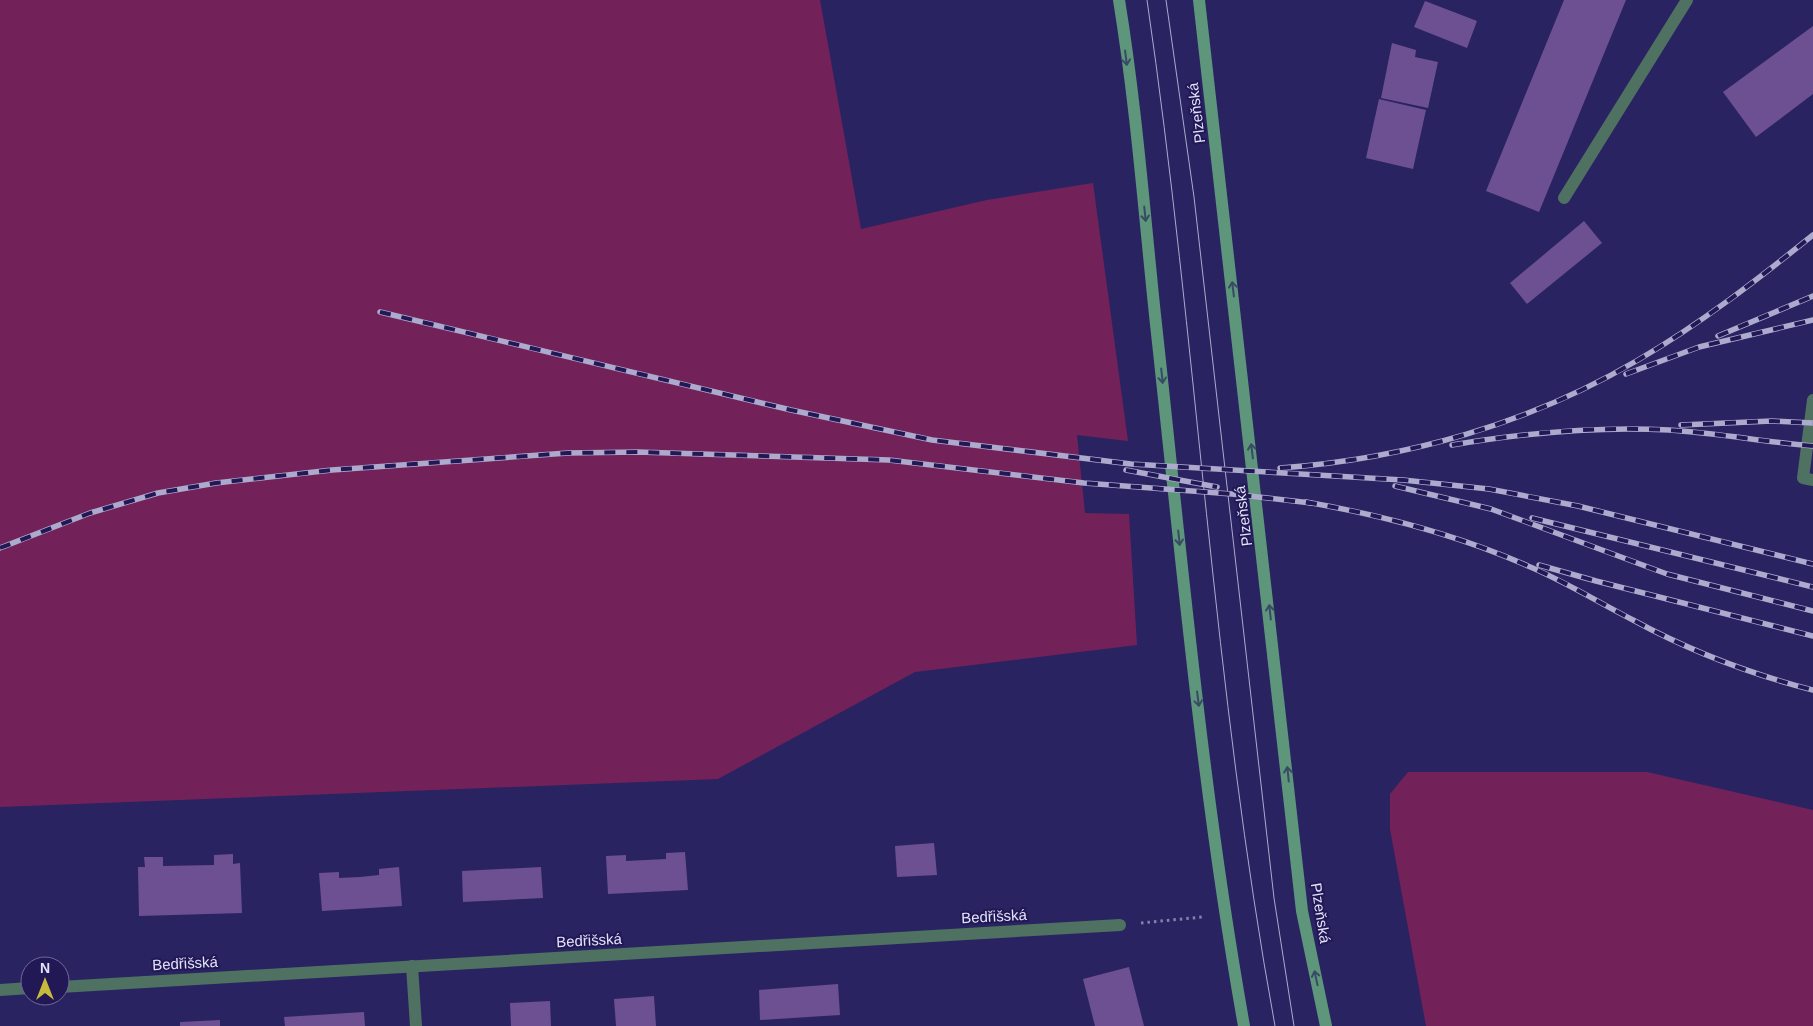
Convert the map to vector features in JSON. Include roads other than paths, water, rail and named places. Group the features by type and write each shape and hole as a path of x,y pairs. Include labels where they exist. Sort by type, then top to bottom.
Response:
{"main road":[{"name":"Plzeňská","path":"1200,2 1302,911 1326,1026"},
{"path":"1121,3 1180,550 1224,918 1244,1026"}],"street":[{"path":"1564,198 1687,0"},
{"path":"1813,400 1803,478 1813,480"},
{"name":"Bedřišská","path":"70,985 1120,925"},
{"path":"412,966 416,1026"},
{"path":"0,990 20,989"}],"tram line":[{"path":"1147,0 1179,256 1220,642 1236,771 1254,899 1275,1026"},
{"path":"1166,0 1194,197 1274,898 1294,1026"}],"railway":[{"path":"1280,468 1327,463 1419,447 1465,435 1554,403 1596,383 1684,332 1813,235"},
{"path":"1718,336 1813,296"},
{"path":"380,312 791,410 932,440 1131,464 1403,480 1489,489 1578,506 1813,564"},
{"path":"1626,374 1699,347 1813,320"},
{"path":"1681,425 1772,421 1813,423"},
{"path":"1452,445 1560,432 1642,429 1687,431 1813,446"},
{"path":"0,548 90,513 158,493 216,483 332,470 568,453 638,452 889,460 1084,483 1232,494 1311,503"},
{"path":"1126,470 1217,487"},
{"path":"1395,486 1491,509 1667,574 1813,611"},
{"path":"1306,502 1419,527 1501,555 1568,585 1698,652 1766,677 1813,690"},
{"path":"1532,518 1813,587"},
{"path":"1539,565 1813,636"}]}
